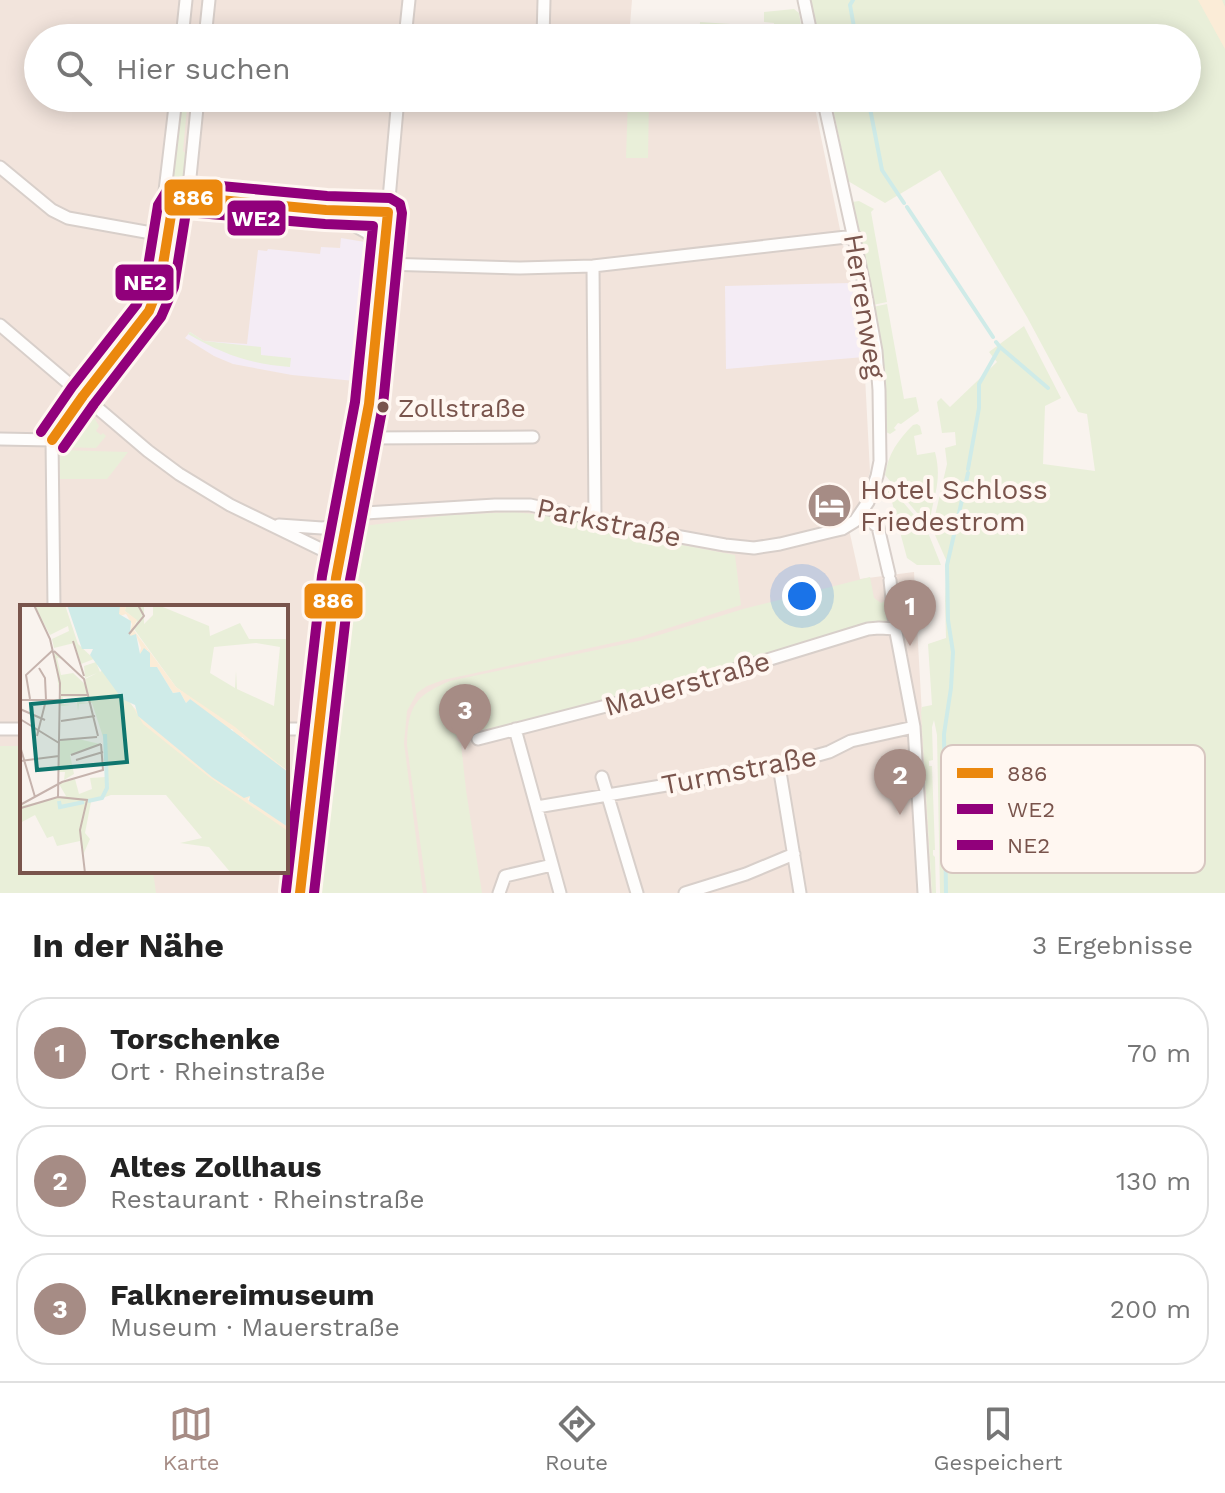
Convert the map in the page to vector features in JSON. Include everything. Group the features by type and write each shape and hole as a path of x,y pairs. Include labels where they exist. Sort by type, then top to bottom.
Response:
{"street":[{"path":"183,24 186,0"},
{"path":"206,24 209,0"},
{"path":"406,24 409,0"},
{"path":"543,24 544,0"},
{"path":"804,0 809,24"},
{"path":"174,112 165,191 182,198 388,212"},
{"path":"54,605 52,440 149,311 160,283 172,209 182,198 196,112"},
{"path":"300,893 339,558 364,438 374,369 397,112"},
{"name":"Herrenweg","path":"826,112 855,236 876,351 881,442 877,476 861,514"},
{"path":"0,167 52,210 68,218 168,236"},
{"path":"326,210 366,232 385,247"},
{"path":"384,264 545,268 593,266 855,236"},
{"path":"593,266 595,519"},
{"path":"0,325 179,474 215,497 339,558"},
{"path":"364,438 533,437"},
{"path":"0,439 52,440"},
{"name":"Parkstraße","path":"270,523 322,528 348,520 515,504 711,543 754,548 842,529 861,514"},
{"path":"861,514 878,527 890,577 895,624 914,727 924,893"},
{"name":"Mauerstraße","path":"478,739 676,688 868,629 895,624"},
{"name":"Turmstraße","path":"537,807 779,766 829,752 851,741 914,727"},
{"path":"288,729 319,729"},
{"path":"515,729 560,893"},
{"path":"779,766 800,893"},
{"path":"602,777 637,893"},
{"path":"685,893 746,874 794,854"},
{"path":"499,893 505,876 552,865"}],"shaded area":[{"path":"0,0 632,0 630,24 24,24 24,112 816,112 864,357 870,472 861,505 848,525 860,579 914,572 932,893 0,893"},
{"path":"341,238 365,242 374,255 366,333 362,333 355,381 292,375 233,364 185,338 190,332 204,341 247,344 258,250 320,254 321,247 340,248"},
{"path":"851,283 864,357 726,369 725,286"}],"green space":[{"path":"810,0 1225,0 1225,893 940,893 937,735 934,720 933,760 929,761 929,766 932,766 936,893 932,893 921,713 922,707 932,705 928,644 946,638 947,562 935,535 934,520 947,464 945,448 956,445 955,432 942,433 937,402 941,398 950,407 997,362 989,352 1024,326 1061,398 1045,406 1043,464 1095,471 1087,414 1078,412 1027,317 940,170 885,203 848,181 834,112 1201,112 1201,24 815,24"},
{"path":"794,9 799,13 801,24 764,22 764,12"},
{"path":"177,112 187,112 183,189 169,188"},
{"path":"628,112 649,112 648,158 626,158"},
{"path":"859,201 874,209 871,212 887,302 873,305 852,202"},
{"path":"887,304 904,399 916,397 919,411 898,423 894,428 896,430 890,434 886,432 885,394 873,307"},
{"path":"190,332 204,341 261,347 261,355 291,358 290,367 237,357 188,334"},
{"path":"88,413 99,426 96,431 106,436 96,448 60,447"},
{"path":"917,424 922,434 914,436 917,455 935,452 937,463 929,527 885,475 894,448"},
{"path":"59,450 128,452 107,479 60,479"},
{"path":"886,486 927,530 941,565 917,565 907,558 892,502 881,492"},
{"path":"514,512 553,516 735,555 741,605 640,637 427,686 417,693 407,711 404,743 423,893 307,893 318,787 350,548 356,527 449,515"},
{"path":"870,577 874,598 881,603 888,597 891,618 888,620 779,649 677,682 458,734 456,739 461,744 482,893 427,893 407,745 409,721 415,704 428,692 450,681 643,640 743,609"},
{"path":"0,746 20,746 20,873 153,873 156,893 0,893"}],"sand":[{"path":"1198,0 1222,0 1225,7 1225,49"}],"waterway":[{"path":"853,0 850,5 853,24"},
{"path":"871,112 882,170 904,203"},
{"path":"907,207 993,337"},
{"path":"996,342 1048,388"},
{"path":"968,469 979,408 979,384 1000,347"},
{"path":"966,482 968,473"},
{"path":"944,745 953,652 948,620 947,565 965,487"},
{"path":"946,873 946,893"}],"transit line":[{"name":"NE2","path":"41,432 137,304 146,279 158,205 169,187 189,183 327,196 390,198 400,204 402,213 383,405 350,580 314,893"},
{"name":"886","path":"52,440 149,311 160,283 172,209 177,199 188,197 326,210 388,212 369,404 336,578 300,893"},
{"name":"WE2","path":"63,448 161,317 174,287 186,212 373,226 355,402 322,576 286,891"}],"place":[{"name":"Zollstraße","path":"383,407"},
{"name":"Hotel Schloss Friedestrom","path":"829,505"},
{"name":"Torschenke","path":"910,646"},
{"name":"Falknereimuseum","path":"465,750"},
{"name":"Altes Zollhaus","path":"900,815"}]}
